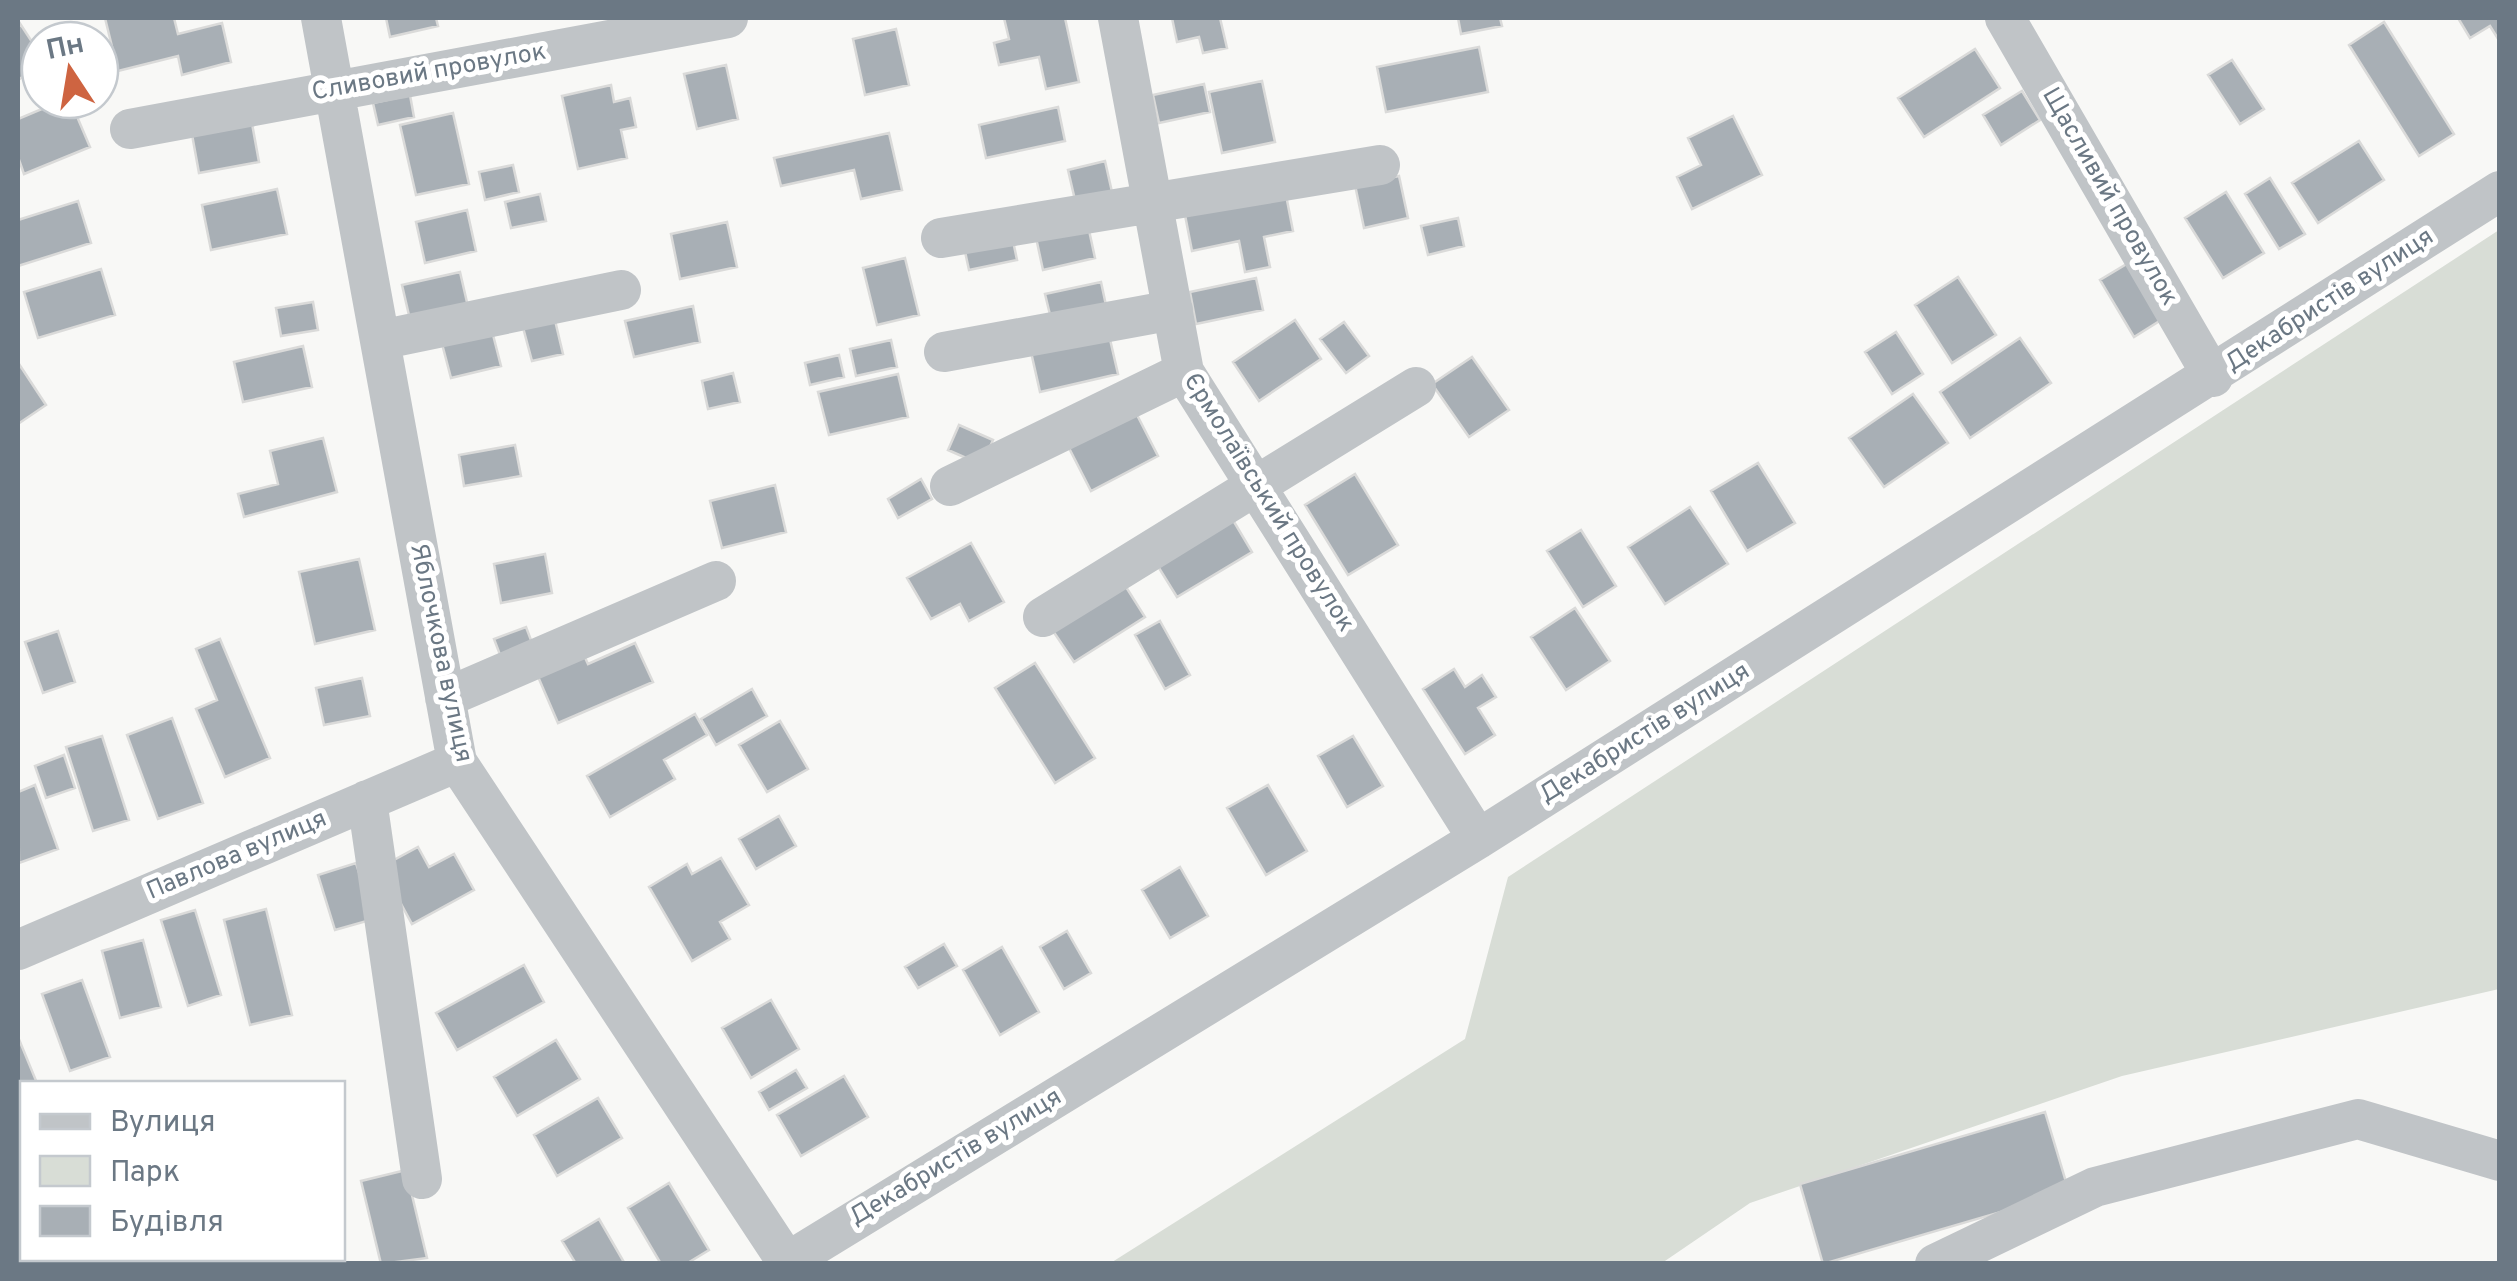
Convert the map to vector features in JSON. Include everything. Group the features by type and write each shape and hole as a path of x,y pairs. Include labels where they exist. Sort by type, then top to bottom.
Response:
{"street":[{"name":"Яблочкова вулиця","path":"321,18 457,762 785,1262"},
{"name":"Сливовий провулок","path":"130,129 728,18"},
{"name":"Єрмолаївський провулок","path":"1118,18 1184,372 1478,839"},
{"name":"Щасливий провулок","path":"2006,18 2213,377"},
{"path":"941,238 1153,206 1380,165"},
{"name":"Декабристів вулиця","path":"785,1262 1478,839 2213,377 2500,191"},
{"path":"380,340 621,290"},
{"path":"944,352 1172,310"},
{"path":"950,486 1184,372"},
{"path":"1043,617 1416,387"},
{"path":"446,698 716,581"},
{"name":"Павлова вулиця","path":"18,950 457,762"},
{"path":"367,800 422,1179"},
{"path":"1935,1264 2096,1187 2358,1119 2500,1160"}],"green space":[{"path":"2499,230 2499,989 2122,1076 1750,1203 1662,1263 1109,1264 1465,1039 1508,877"}],"building":[{"path":"174,18 178,34 222,23 231,62 182,75 178,56 120,70 120,20 105,20"},
{"path":"386,18 436,18 438,26 390,37"},
{"path":"1004,18 1065,18 1079,82 1046,89 1039,57 999,65 994,43 1009,39"},
{"path":"1172,18 1220,18 1227,48 1203,53 1199,37 1177,42"},
{"path":"1458,18 1500,18 1502,26 1461,34"},
{"path":"2458,18 2500,18 2500,42 2490,26 2470,38"},
{"path":"19,22 20,79 18,80"},
{"path":"2384,22 2454,134 2419,156 2349,45"},
{"path":"896,29 909,85 865,95 853,39"},
{"path":"1479,47 1488,92 1386,112 1377,67"},
{"path":"1975,49 2000,88 1924,137 1898,98"},
{"path":"2232,60 2264,109 2240,124 2208,75"},
{"path":"726,65 738,119 697,129 684,74"},
{"path":"1262,81 1275,142 1222,153 1209,92"},
{"path":"1204,84 1210,112 1159,123 1153,95"},
{"path":"611,85 614,102 630,98 636,127 621,130 627,158 578,169 562,96"},
{"path":"2022,91 2040,120 2001,145 1983,115"},
{"path":"410,95 414,117 378,125 373,103"},
{"path":"1058,107 1065,141 986,158 979,125"},
{"path":"453,113 469,184 416,195 400,125"},
{"path":"1733,116 1762,175 1692,209 1677,177 1701,165 1688,138"},
{"path":"251,118 259,162 199,173 191,129"},
{"path":"18,119 79,120 90,147 24,174 18,157"},
{"path":"889,133 902,190 861,199 854,170 781,186 774,158"},
{"path":"2359,141 2384,180 2318,223 2292,183"},
{"path":"1105,161 1112,192 1075,200 1068,170"},
{"path":"513,165 519,192 485,200 479,172"},
{"path":"1399,176 1408,218 1364,228 1355,185"},
{"path":"2270,178 2305,234 2279,249 2245,194"},
{"path":"277,189 287,234 211,250 202,205"},
{"path":"2226,192 2264,253 2223,278 2185,218"},
{"path":"540,194 546,221 511,228 505,202"},
{"path":"1286,195 1293,231 1264,237 1270,267 1245,272 1239,241 1192,251 1185,215"},
{"path":"78,201 91,243 18,266 18,220"},
{"path":"467,210 476,251 425,263 416,222"},
{"path":"1458,218 1464,246 1428,255 1421,226"},
{"path":"1087,221 1095,258 1043,270 1035,233"},
{"path":"727,222 737,267 680,279 671,234"},
{"path":"1012,236 1017,260 969,270 964,247"},
{"path":"905,258 919,315 877,325 863,268"},
{"path":"2135,259 2169,315 2134,337 2100,280"},
{"path":"101,269 115,315 38,338 24,292"},
{"path":"460,272 469,311 411,324 402,285"},
{"path":"1958,277 1996,335 1952,363 1915,305"},
{"path":"1256,278 1263,310 1196,324 1190,292"},
{"path":"1101,282 1107,310 1052,323 1045,294"},
{"path":"313,302 318,330 281,336 276,308"},
{"path":"693,306 700,342 634,357 625,321"},
{"path":"553,312 563,354 532,361 521,320"},
{"path":"1295,320 1321,359 1259,401 1233,362"},
{"path":"1344,322 1369,356 1346,373 1320,339"},
{"path":"491,327 501,366 451,378 441,340"},
{"path":"1896,332 1923,374 1892,394 1865,352"},
{"path":"1109,335 1118,374 1040,392 1031,352"},
{"path":"2020,338 2051,383 1970,438 1940,392"},
{"path":"891,340 897,367 856,376 850,349"},
{"path":"303,346 312,387 243,402 234,362"},
{"path":"839,355 844,377 810,385 805,363"},
{"path":"1472,357 1509,410 1469,437 1432,384"},
{"path":"18,365 46,405 18,424"},
{"path":"733,373 740,402 708,409 702,381"},
{"path":"898,374 908,417 829,435 818,392"},
{"path":"1913,394 1948,443 1884,487 1849,438"},
{"path":"1135,411 1158,456 1091,491 1068,446"},
{"path":"959,425 993,440 982,465 948,450"},
{"path":"323,438 337,492 244,517 238,494 278,484 270,451"},
{"path":"515,445 521,476 464,486 459,455"},
{"path":"1758,463 1795,523 1747,551 1711,491"},
{"path":"1355,474 1398,545 1348,575 1305,505"},
{"path":"921,479 932,499 898,518 888,499"},
{"path":"775,485 786,532 722,548 710,501"},
{"path":"1690,507 1728,564 1665,604 1628,547"},
{"path":"1230,515 1252,552 1177,597 1154,560"},
{"path":"1581,530 1616,586 1583,607 1547,551"},
{"path":"971,543 1004,602 969,621 960,604 931,619 907,578"},
{"path":"545,554 552,593 501,603 494,564"},
{"path":"359,559 375,630 315,644 299,572"},
{"path":"1121,579 1145,617 1074,662 1049,625"},
{"path":"1575,608 1610,661 1566,690 1531,637"},
{"path":"1160,621 1190,675 1165,689 1135,635"},
{"path":"526,627 534,648 502,660 494,639"},
{"path":"58,631 75,682 43,693 25,642"},
{"path":"220,639 270,758 225,777 196,709 217,700 196,649"},
{"path":"635,643 653,682 558,723 536,672 582,651 588,664"},
{"path":"1035,663 1095,758 1055,783 995,688"},
{"path":"1454,669 1465,687 1482,675 1496,697 1478,708 1495,735 1465,754 1423,689"},
{"path":"362,678 370,716 324,725 316,688"},
{"path":"752,689 767,716 716,745 701,719"},
{"path":"695,714 707,735 664,760 675,779 610,817 587,776"},
{"path":"172,718 203,803 158,819 127,735"},
{"path":"780,721 808,769 767,792 739,745"},
{"path":"102,736 129,820 93,831 66,747"},
{"path":"1353,736 1383,786 1347,807 1318,756"},
{"path":"64,755 75,788 46,798 35,766"},
{"path":"35,785 58,849 19,863 18,792"},
{"path":"1268,785 1307,851 1266,875 1227,808"},
{"path":"779,816 796,846 756,869 739,839"},
{"path":"418,847 429,867 454,854 474,890 412,924 381,867"},
{"path":"721,858 749,905 720,922 730,939 692,961 649,887 687,864 692,874"},
{"path":"356,863 374,919 335,930 318,875"},
{"path":"1180,867 1208,916 1170,938 1142,890"},
{"path":"266,909 292,1015 250,1025 224,920"},
{"path":"195,910 221,995 188,1006 161,920"},
{"path":"1067,931 1091,973 1064,989 1040,947"},
{"path":"143,940 161,1007 120,1018 102,951"},
{"path":"944,944 957,966 918,988 905,967"},
{"path":"1002,947 1039,1012 1000,1035 963,970"},
{"path":"524,965 544,1002 457,1050 436,1013"},
{"path":"82,980 110,1057 70,1071 42,994"},
{"path":"771,1000 799,1049 751,1078 722,1028"},
{"path":"18,1037 36,1081 20,1081 18,1091"},
{"path":"556,1040 580,1079 517,1116 494,1077"},
{"path":"796,1070 807,1088 769,1110 759,1092"},
{"path":"844,1076 868,1117 801,1156 777,1115"},
{"path":"598,1098 622,1138 557,1176 534,1135"},
{"path":"2045,1112 2069,1192 1823,1264 1800,1184"},
{"path":"406,1170 427,1258 381,1264 361,1181"},
{"path":"669,1183 709,1250 686,1264 661,1264 628,1208"},
{"path":"599,1219 625,1264 576,1264 562,1241"},
{"path":"45,1261 98,1264 46,1264"}]}
